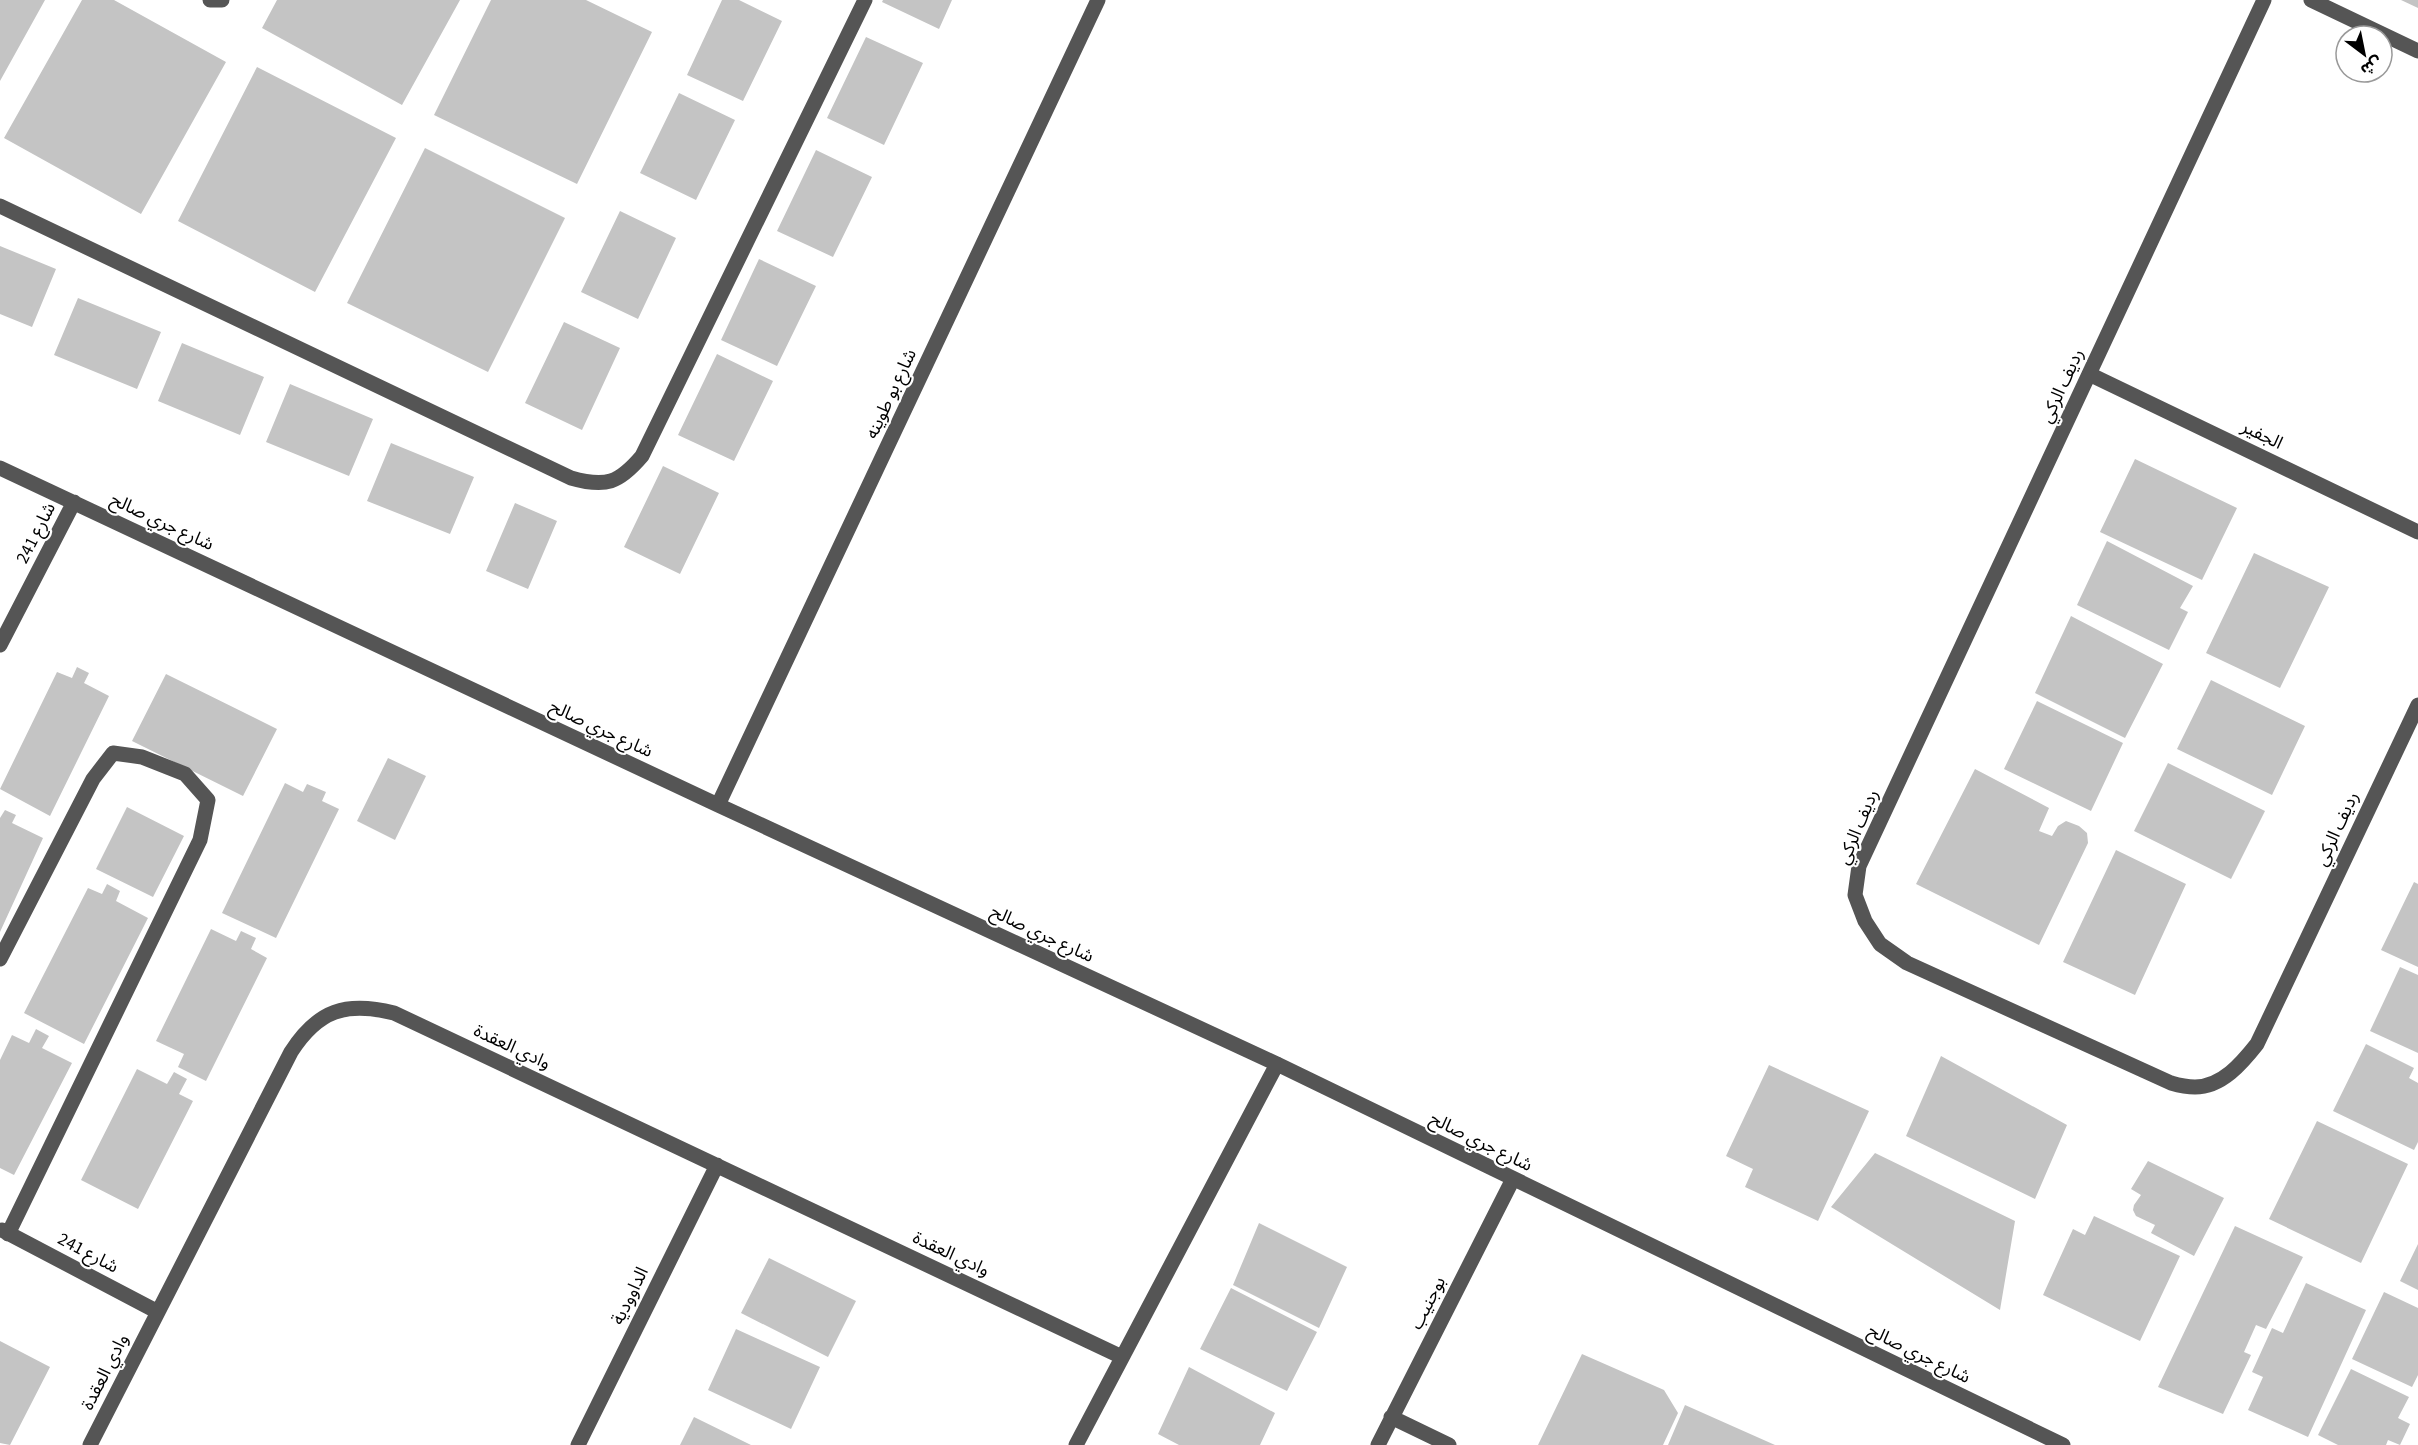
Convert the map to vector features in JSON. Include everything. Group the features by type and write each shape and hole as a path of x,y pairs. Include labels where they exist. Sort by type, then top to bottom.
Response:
{"street":[{"path":"210,0 222,0"},
{"path":"0,206 571,478 590,483 609,483 620,478 642,456 865,0"},
{"name":"شارع بو طوينه","path":"718,805 1098,0"},
{"name":"رديف الركي","path":"2264,0 1859,866 1855,895 1865,921 1880,944 1907,963 2171,1083 2196,1087 2216,1081 2240,1066 2257,1044 2418,705"},
{"path":"2311,0 2418,51"},
{"name":"الجفير","path":"2089,374 2418,532"},
{"name":"شارع جري صالح","path":"0,468 1277,1064 2063,1445"},
{"name":"شارع 241","path":"0,645 74,502"},
{"path":"0,959 93,779 113,753 142,757 185,774 208,800 200,840 4,1232"},
{"name":"وادي العقدة","path":"90,1445 291,1052 304,1032 323,1017 346,1008 370,1007 394,1013 1122,1356"},
{"path":"1076,1445 1277,1064"},
{"name":"الداوودية","path":"578,1445 717,1165"},
{"name":"بوجنيب","path":"1378,1445 1513,1179"},
{"name":"شارع 241","path":"4,1232 159,1312"},
{"path":"1391,1418 1449,1445"}],"building":[{"path":"0,0 45,0 0,81"},
{"path":"82,0 114,0 226,62 141,214 4,138"},
{"path":"277,0 460,0 402,105 262,28"},
{"path":"491,0 586,0 652,32 577,184 434,115"},
{"path":"722,0 739,0 782,21 743,101 687,75"},
{"path":"883,0 952,0 939,29 882,2"},
{"path":"2401,0 2418,0 2418,8"},
{"path":"866,37 923,63 884,145 827,118"},
{"path":"257,67 396,138 315,292 178,221"},
{"path":"679,93 735,120 696,200 640,173"},
{"path":"425,148 565,218 488,372 347,303"},
{"path":"816,150 872,177 833,257 777,231"},
{"path":"620,211 676,238 638,319 581,292"},
{"path":"0,246 56,269 32,327 0,314"},
{"path":"759,259 816,286 777,366 721,340"},
{"path":"78,298 161,332 137,389 54,355"},
{"path":"564,322 620,348 582,430 525,403"},
{"path":"182,343 264,377 240,435 158,401"},
{"path":"717,354 773,381 734,461 678,435"},
{"path":"290,384 373,419 349,476 266,442"},
{"path":"391,443 474,477 450,534 367,501"},
{"path":"2135,459 2237,508 2202,580 2100,532"},
{"path":"663,466 719,493 680,574 624,547"},
{"path":"515,503 557,521 528,589 486,571"},
{"path":"2107,541 2193,586 2180,608 2188,612 2169,650 2077,605"},
{"path":"2254,553 2329,587 2280,688 2206,653"},
{"path":"2071,616 2163,664 2125,738 2035,693"},
{"path":"77,667 89,673 84,683 109,696 50,816 0,789 57,672 72,678"},
{"path":"166,674 277,729 243,796 132,741"},
{"path":"2211,680 2305,726 2272,795 2177,749"},
{"path":"2037,701 2123,743 2091,811 2004,769"},
{"path":"388,758 426,776 395,840 357,821"},
{"path":"2168,763 2265,811 2231,879 2134,831"},
{"path":"1975,769 2049,808 2039,831 2052,836 2058,826 2066,821 2079,826 2087,833 2088,843 2039,945 1916,884"},
{"path":"285,783 303,792 307,784 326,792 322,801 339,809 276,938 222,913"},
{"path":"127,807 184,836 153,897 96,869"},
{"path":"5,810 16,815 12,823 43,838 0,932 0,818"},
{"path":"2116,850 2186,884 2135,995 2063,962"},
{"path":"2414,882 2418,884 2418,967 2381,950"},
{"path":"107,884 120,891 116,901 148,918 84,1044 24,1013 88,888 102,894"},
{"path":"211,929 236,941 241,931 256,938 251,949 267,958 206,1081 178,1067 184,1054 156,1041"},
{"path":"2400,967 2418,975 2418,1053 2370,1031"},
{"path":"36,1029 49,1036 42,1048 72,1063 14,1175 0,1168 0,1060 12,1035 29,1043"},
{"path":"2366,1044 2414,1068 2409,1078 2418,1083 2418,1142 2414,1150 2333,1111"},
{"path":"1941,1056 2067,1125 2035,1199 1906,1136"},
{"path":"1769,1065 1869,1111 1818,1221 1745,1187 1753,1169 1726,1156"},
{"path":"137,1069 167,1084 174,1072 187,1079 179,1094 193,1101 138,1209 81,1180"},
{"path":"2317,1121 2408,1164 2361,1263 2269,1219"},
{"path":"1875,1153 2015,1221 2000,1310 1831,1207"},
{"path":"2148,1161 2224,1198 2194,1256 2151,1233 2155,1225 2136,1216 2133,1210 2141,1195 2131,1189"},
{"path":"2094,1216 2180,1256 2140,1341 2043,1295 2073,1229 2085,1235"},
{"path":"1259,1223 1347,1267 1319,1328 1233,1285"},
{"path":"2235,1226 2303,1257 2266,1329 2256,1325 2244,1352 2251,1355 2223,1414 2158,1387"},
{"path":"2418,1244 2418,1290 2400,1281"},
{"path":"769,1258 856,1301 828,1357 741,1313"},
{"path":"2306,1283 2366,1310 2308,1437 2248,1410 2263,1377 2252,1372 2272,1328 2283,1333"},
{"path":"1231,1288 1317,1332 1287,1391 1200,1349"},
{"path":"2384,1292 2418,1308 2418,1375 2412,1387 2352,1359"},
{"path":"736,1329 820,1367 791,1429 708,1390"},
{"path":"0,1341 50,1367 10,1445 0,1443"},
{"path":"1582,1354 1664,1390 1678,1413 1663,1445 1538,1445"},
{"path":"1189,1367 1275,1413 1260,1445 1179,1445 1158,1434"},
{"path":"2351,1369 2409,1397 2398,1418 2410,1424 2400,1445 2388,1440 2386,1445 2338,1445 2318,1435"},
{"path":"1685,1405 1775,1445 1668,1445"},
{"path":"694,1417 751,1445 680,1445"}]}
